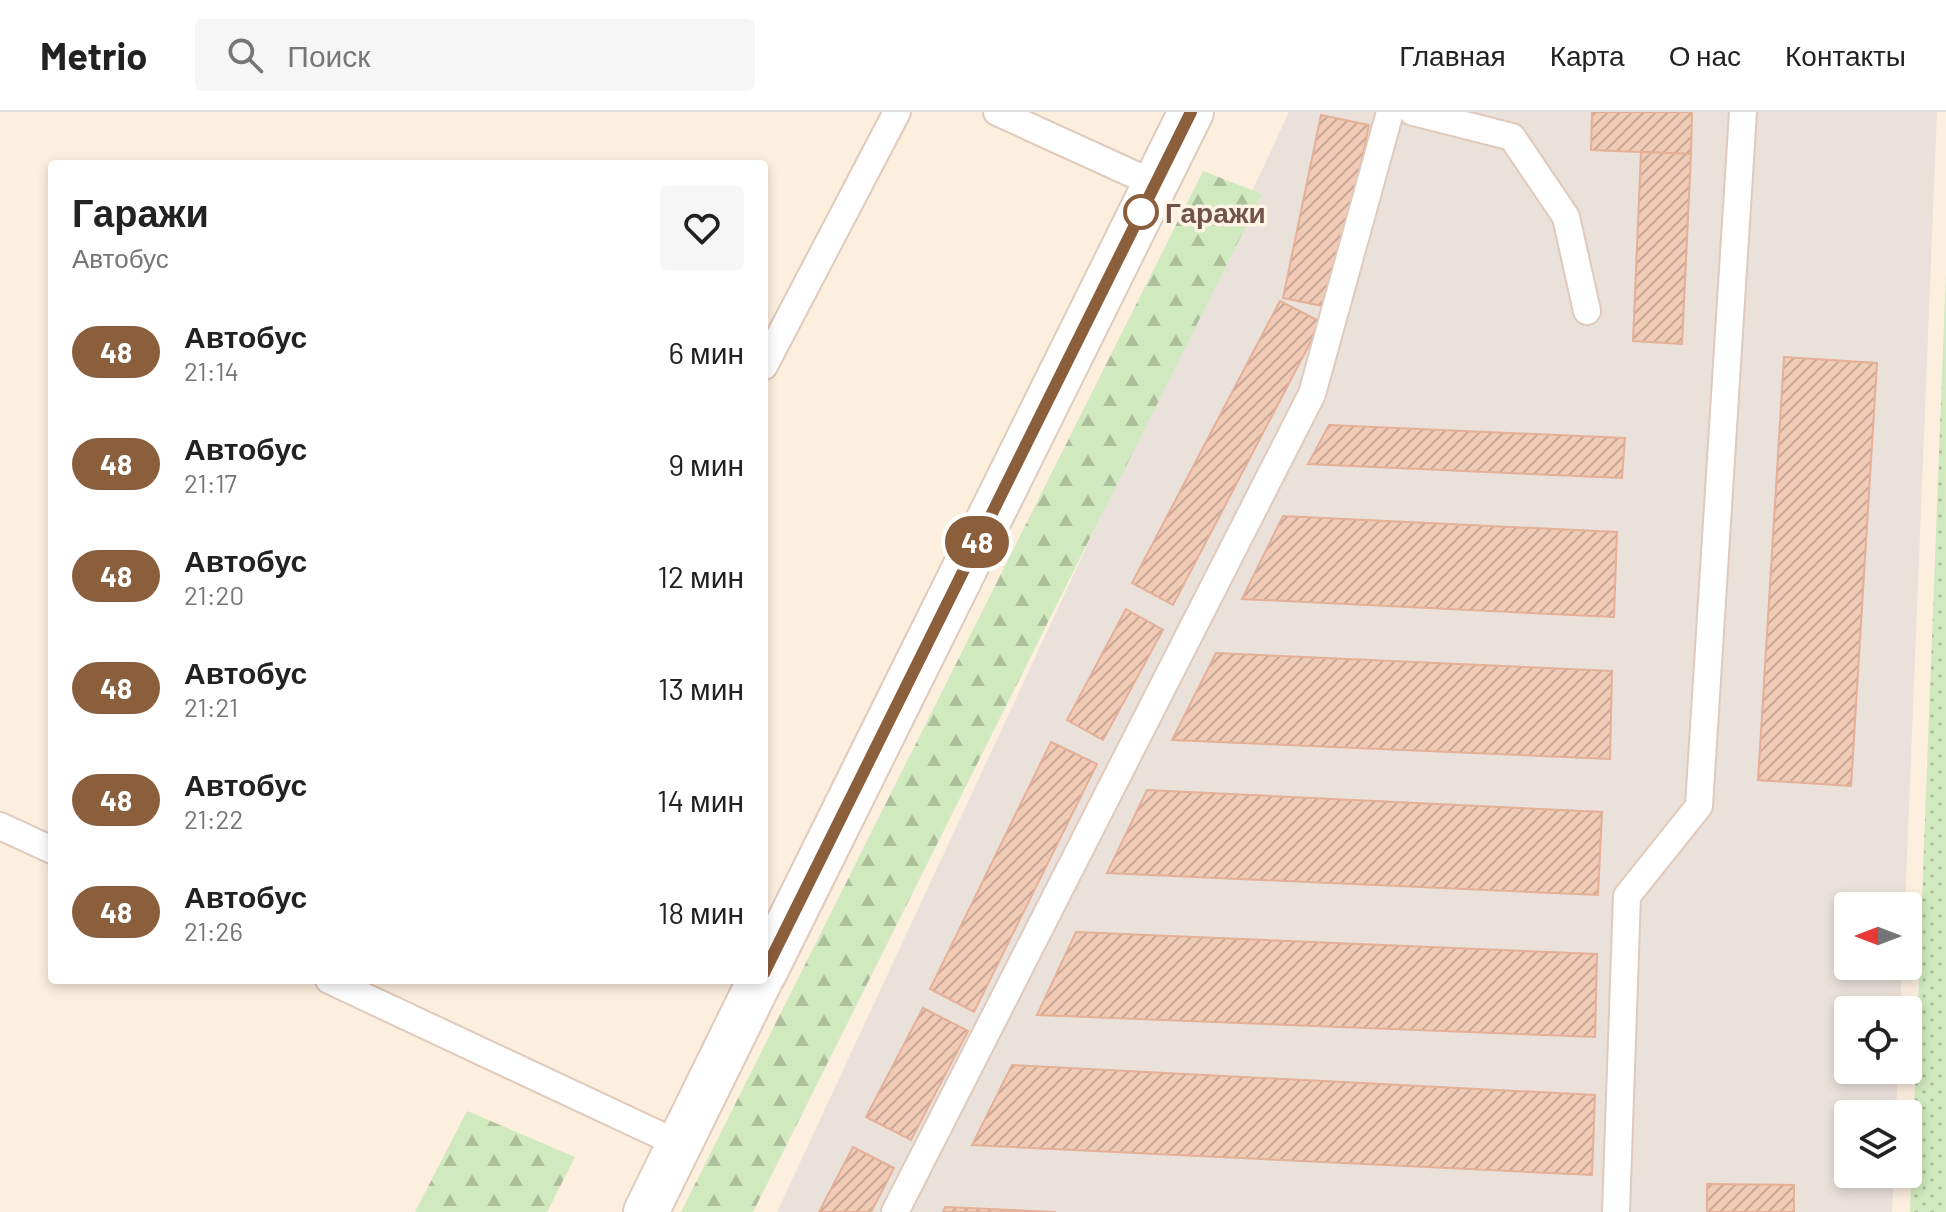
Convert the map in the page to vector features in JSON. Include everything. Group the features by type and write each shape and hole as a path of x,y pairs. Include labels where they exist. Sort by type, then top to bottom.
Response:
{"street":[{"path":"768,965 1191,112"},
{"path":"646,1212 758,984"}],"lane":[{"path":"768,358 897,112"},
{"path":"997,112 1155,184"},
{"path":"895,1212 1312,394 1390,112"},
{"path":"1413,112 1512,137 1566,217 1587,311"},
{"path":"1616,1212 1627,896 1699,806 1743,112"},
{"path":"0,826 48,848"},
{"path":"338,984 679,1144"}],"shaded area":[{"path":"1289,112 1937,112 1906,892 1834,892 1834,980 1901,980 1901,996 1834,996 1834,1084 1897,1084 1897,1100 1834,1100 1834,1188 1893,1188 1892,1212 777,1212"}],"green space":[{"path":"1203,171 1262,194 753,1212 681,1212"},
{"path":"1946,271 1946,1212 1910,1212 1911,1188 1922,1188 1922,1100 1914,1100 1915,1084 1922,1084 1922,996 1918,996 1919,980 1922,980 1922,898"},
{"path":"467,1111 575,1157 547,1212 415,1212"}],"building":[{"path":"1592,112 1692,112 1691,154 1591,150"},
{"path":"1321,115 1369,125 1332,308 1283,298"},
{"path":"1641,152 1691,154 1682,344 1633,341"},
{"path":"1280,301 1321,322 1173,605 1132,583"},
{"path":"1784,357 1877,363 1851,786 1758,780"},
{"path":"1329,425 1625,438 1622,478 1308,464"},
{"path":"1283,516 1617,532 1614,617 1242,599"},
{"path":"1126,609 1163,630 1103,740 1067,720"},
{"path":"1216,653 1612,671 1610,759 1172,740"},
{"path":"1051,742 1097,764 974,1012 930,989"},
{"path":"1147,790 1602,812 1598,895 1107,873"},
{"path":"1076,932 1597,954 1595,1037 1037,1015"},
{"path":"923,1008 968,1031 911,1140 866,1117"},
{"path":"1012,1065 1595,1095 1592,1175 972,1145"},
{"path":"853,1147 894,1168 871,1212 819,1212"},
{"path":"1707,1184 1794,1185 1794,1212 1707,1212"},
{"path":"945,1207 1056,1212 943,1212"}],"bus line":[{"name":"48","path":"768,965 1191,112"}],"place":[{"name":"Гаражи","path":"1141,212"}]}
